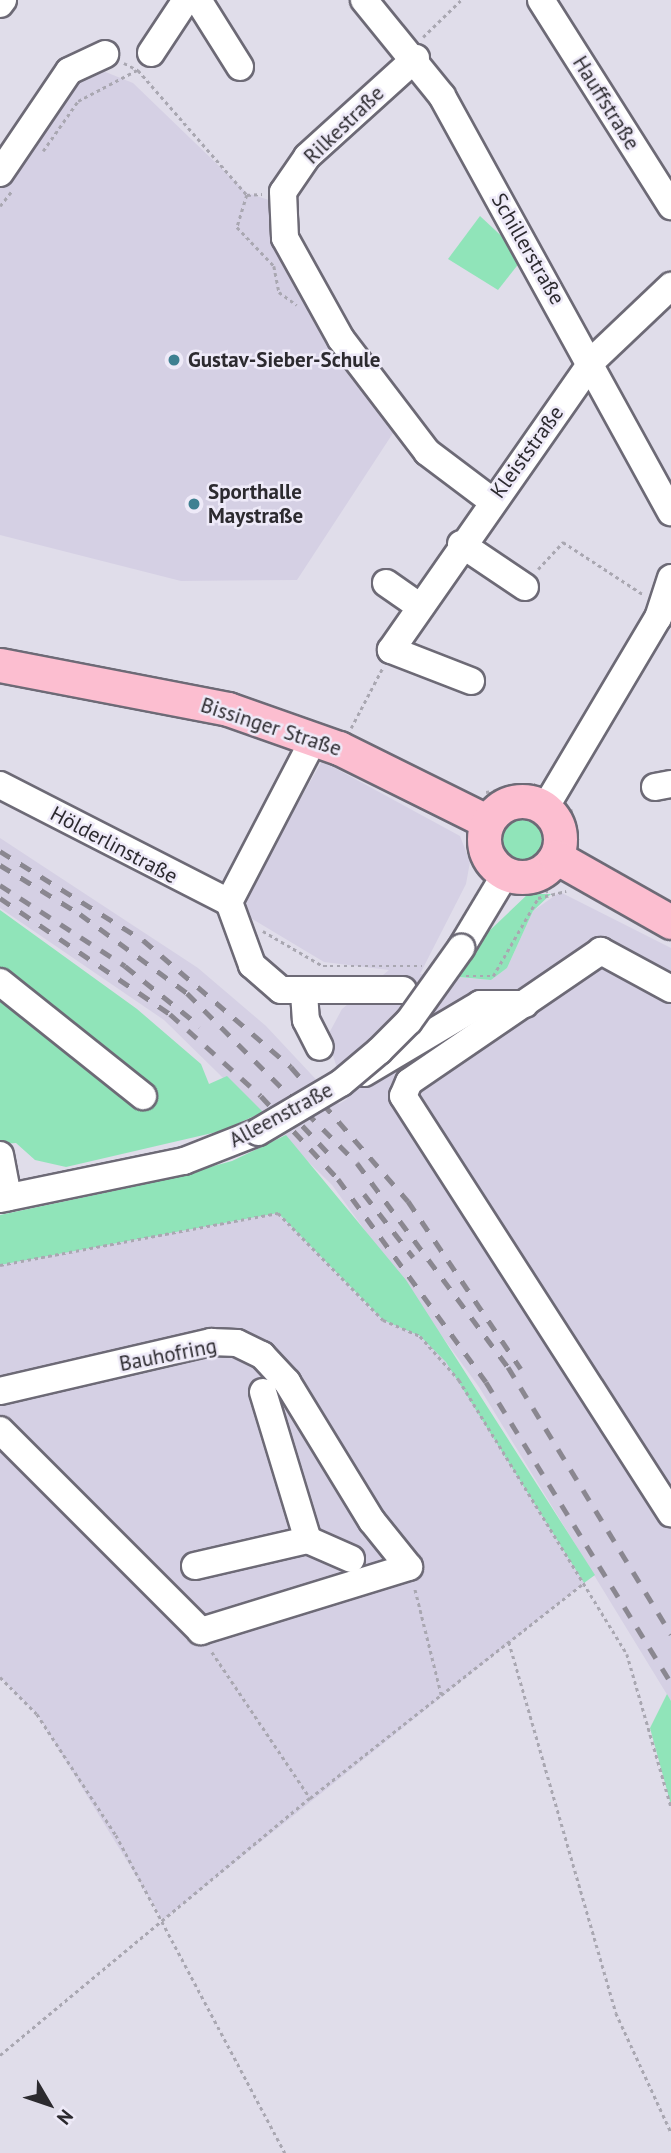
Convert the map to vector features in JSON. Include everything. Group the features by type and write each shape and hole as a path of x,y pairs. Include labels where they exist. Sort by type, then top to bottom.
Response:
{"main road":[{"name":"Bissinger Straße","path":"0,665 228,709 329,743 481,808"},
{"path":"568,872 552,797 481,808 485,846 506,873 529,876 568,872 671,922"}],"street":[{"path":"151,53 186,0"},
{"path":"198,0 240,67"},
{"name":"Schillerstraße","path":"364,0 413,54 593,360 669,498"},
{"name":"Hauffstraße","path":"541,0 671,206"},
{"path":"9,178 69,71 105,54"},
{"name":"Rilkestraße","path":"283,192 307,157 413,54"},
{"path":"283,192 285,238 341,339 427,452 492,501"},
{"path":"593,360 671,286"},
{"name":"Kleiststraße","path":"391,650 461,544 593,360"},
{"path":"461,544 525,587"},
{"path":"552,797 663,617 671,578"},
{"path":"386,583 419,606"},
{"path":"391,650 471,681"},
{"path":"329,743 229,902 242,945 264,979 304,993 402,990"},
{"name":"Hölderlinstraße","path":"0,785 229,902"},
{"name":"Alleenstraße","path":"4,1198 184,1161 258,1132 332,1089 379,1051 409,1021 461,948 506,873"},
{"path":"671,989 601,951 409,1082 403,1096 671,1513"},
{"path":"0,982 143,1096"},
{"path":"304,993 306,1020 320,1047"},
{"path":"359,1076 480,1004 525,1004"},
{"path":"0,1155 4,1198"},
{"name":"Bauhofring","path":"0,1391 211,1342 237,1343 262,1355 287,1382 372,1521 409,1567"},
{"path":"262,1392 308,1540"},
{"path":"0,1430 201,1631 409,1567"},
{"path":"334,1590 372,1521"},
{"path":"195,1566 308,1540 351,1559"}],"path":[{"path":"413,54 461,0"},
{"path":"35,163 78,102 138,71 247,195 283,192"},
{"path":"0,206 9,178"},
{"path":"525,587 563,542 663,617"},
{"path":"329,743 391,650"},
{"path":"462,975 493,976 538,898 587,852 573,825 574,797 552,797 545,778 481,808"},
{"path":"257,928 323,966 436,969"},
{"path":"0,1265 278,1213 383,1321 420,1336 447,1362 627,1654 671,1805"},
{"path":"409,1567 441,1695"},
{"path":"0,2055 310,1798 584,1583"},
{"path":"201,1631 310,1798"},
{"path":"509,1642 616,2013 671,2132"},
{"path":"0,1677 37,1714 163,1920 285,2153"}],"shaded area":[{"name":"Gustav-Sieber-Schule","path":"103,71 133,83 247,193 269,200 277,248 299,293 397,427 297,580 181,581 0,535 0,184 64,90"},
{"path":"322,761 460,836 470,862 466,884 420,974 491,980 507,968 533,911 560,892 671,948 671,1701 479,1387 332,1185 164,1020 0,908 0,838 198,968 266,1026 339,1104 347,1099 327,1037 342,1009 389,970 324,962 249,917 243,899"},
{"path":"278,1213 371,1309 420,1336 447,1362 584,1583 163,1920 37,1714 0,1677 0,1265"}],"green space":[{"path":"480,216 524,257 498,290 448,259"},
{"path":"522,820 536,826 542,840 536,854 522,860 508,854 502,840 508,826"},
{"path":"528,894 551,894 533,911 507,968 491,980 459,977 486,934"},
{"path":"0,910 137,1009 201,1064 209,1084 227,1076 263,1112 221,1131 66,1167 35,1160 16,1143 0,1144"},
{"path":"286,1135 406,1280 595,1575 584,1583 446,1362 420,1336 383,1320 278,1213 0,1265 0,1215 151,1183 232,1161"},
{"path":"667,1694 671,1701 671,1805 650,1728"}],"railway":[{"path":"0,851 143,940 291,1067 408,1201 521,1369"},
{"path":"0,865 80,914 187,993 357,1163 508,1367 671,1634"},
{"path":"0,885 125,966 200,1026"},
{"path":"0,898 170,1014 261,1096 338,1179 486,1382 671,1683"},
{"path":"286,1108 329,1154"},
{"path":"364,1194 413,1257"}],"place":[{"name":"Gustav-Sieber-Schule","path":"174,360"},
{"name":"Sporthalle Maystraße","path":"194,504"}]}
